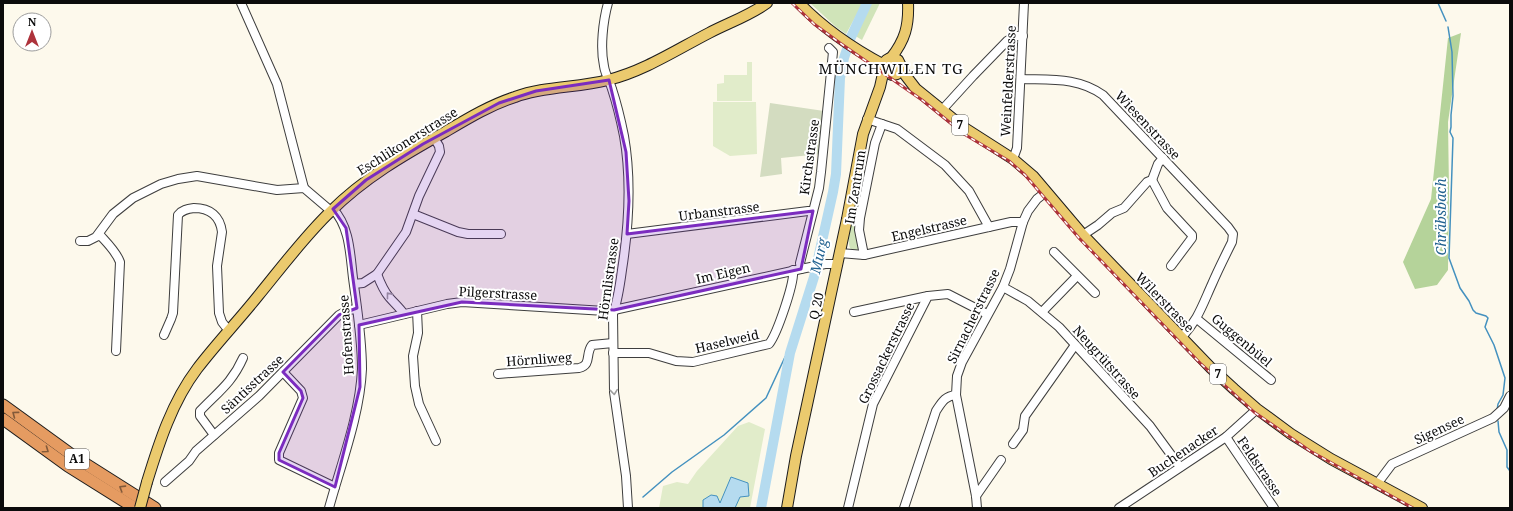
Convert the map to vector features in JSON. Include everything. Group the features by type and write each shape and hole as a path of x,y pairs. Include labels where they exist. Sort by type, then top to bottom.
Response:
{"highway":[{"name":"A1","path":"3,406 76,458 155,508"},
{"name":"A1","path":"3,419 68,466 134,508"}],"main road":[{"name":"Eschlikonerstrasse","path":"140,508 160,441 178,402 196,370 310,234 332,210 366,180 392,162 434,138 481,112 516,96 536,91 608,80 638,70 747,15 767,3"},
{"name":"7","path":"799,3 808,13 839,36 860,50 892,66"},
{"name":"Q 20","path":"787,508 796,456 839,258 856,164 867,119 880,87 892,66 909,22 908,3"},
{"name":"Wilerstrasse","path":"892,66 912,85 963,127 1013,159 1034,176 1083,235 1211,368 1257,409 1291,434 1324,454 1422,508"}],"street":[{"path":"80,241 88,241 99,234 113,214 127,202 148,190 178,179 197,176 277,190 304,188 277,84 241,3"},
{"name":"Hörnlistrasse","path":"608,3 604,22 603,61 620,118 626,152 629,201 627,234 620,281 613,314 614,392 626,476 628,508"},
{"name":"Weinfelderstrasse","path":"1013,159 1017,148 1024,3"},
{"path":"942,110 1007,41 1015,36 1023,36"},
{"name":"Kirchstrasse","path":"797,270 822,172 833,52 828,48"},
{"name":"Wiesenstrasse","path":"1021,79 1072,81 1094,88 1116,107 1228,227 1233,234 1232,242 1197,319"},
{"path":"867,119 897,129 945,165 969,191 989,227"},
{"name":"Im Zentrum","path":"864,255 859,230 860,218 875,143 882,124"},
{"path":"354,284 363,283 376,274 406,232 414,214 419,196 440,152 439,146 434,138"},
{"path":"1152,180 1158,164 1163,158"},
{"path":"1083,235 1112,213 1124,208 1146,182 1152,180"},
{"path":"1152,180 1168,208 1192,235 1192,238 1171,266"},
{"name":"Hofenstrasse","path":"304,188 332,210 346,228 359,325 362,368 360,387 351,429 329,508"},
{"name":"Sirnacherstrasse","path":"975,504 956,395 959,369 1003,286 1010,269 1023,222 1030,208 1037,199 1046,192"},
{"path":"164,335 173,313 178,215 184,210 190,209 202,209 211,212 219,220 221,226 222,232 217,266 219,313 222,322 229,331"},
{"name":"Urbanstrasse","path":"627,234 808,211 813,212"},
{"path":"414,214 458,232 468,234 501,234"},
{"name":"Engelstrasse","path":"839,258 864,255 1015,221 1023,222"},
{"path":"99,234 120,262 116,351"},
{"path":"1054,252 1095,293"},
{"name":"Im Eigen","path":"614,310 825,264 839,258"},
{"name":"Haselweid","path":"613,353 649,353 679,361 693,362 769,344 776,333 793,278 797,270"},
{"path":"376,274 389,296 404,314"},
{"path":"1042,312 1077,276"},
{"name":"Neugrütstrasse","path":"1003,286 1028,301 1059,328 1150,426 1180,467"},
{"name":"Grossackerstrasse","path":"848,508 873,404 928,296 948,294 988,314"},
{"path":"854,312 928,296"},
{"name":"Pilgerstrasse","path":"359,325 447,304 462,302 604,311 614,310"},
{"name":"Säntisstrasse","path":"165,482 189,461 196,451 259,396 339,315 348,310 357,309"},
{"path":"417,311 418,333 413,356 414,386 419,404 436,441"},
{"path":"1182,338 1197,319"},
{"name":"Guggenbüel","path":"1197,319 1271,380"},
{"name":"Hörnliweg","path":"498,374 584,367 587,364 589,348 592,345 613,343"},
{"path":"1013,444 1023,430 1025,416 1075,345"},
{"path":"214,436 200,416 200,411 231,381 243,358"},
{"path":"284,372 301,391 303,398 279,453 279,460 335,486"},
{"path":"904,508 936,411 943,400 950,396 956,395"},
{"name":"Sigensee","path":"1377,484 1392,464 1497,416 1504,408 1510,396"},
{"name":"Buchenacker","path":"1119,508 1226,437 1257,409"},
{"name":"Feldstrasse","path":"1226,437 1274,508"},
{"path":"975,504 1001,460"}],"highlighted area":[{"path":"609,80 626,152 629,201 627,234 813,211 801,269 614,310 462,302 359,325 360,387 335,487 279,460 279,453 303,398 301,391 283,372 339,315 357,308 346,228 333,209 366,180 423,144 499,103 536,91"}],"green space":[{"path":"810,3 863,3 846,34 836,27"},
{"path":"865,3 880,3 862,40 849,32"},
{"path":"1461,33 1448,122 1448,270 1437,285 1415,289 1403,262 1431,199 1448,38"},
{"path":"747,62 752,62 752,101 717,101 717,84 724,83 724,75 747,75"},
{"path":"713,102 756,102 757,154 730,156 713,146"},
{"path":"770,103 824,111 821,154 781,158 782,174 760,177"},
{"path":"852,218 858,219 859,247 857,251 850,248 849,244 849,232"},
{"path":"749,422 765,429 750,508 659,508 663,486 677,482 688,484 697,471 738,426"}],"water":[{"path":"731,477 748,483 749,496 740,497 735,508 703,508 703,500 711,495 717,496 720,503"}],"waterway":[{"name":"Murg","path":"761,508 790,353 814,277 833,192 836,174 840,78 844,58 851,37 867,3"},
{"name":"Chräbsbach","path":"1438,3 1446,21"},
{"name":"Chräbsbach","path":"1448,27 1452,52 1453,96 1450,132 1453,138 1449,258 1460,288 1473,310 1476,313 1488,318 1485,327 1494,345 1505,378 1503,395 1498,404 1497,410"},
{"path":"643,497 672,472 724,435 766,398 785,357 790,355"},
{"name":"Chräbsbach","path":"1498,421 1499,432 1507,450 1507,467 1510,471"}],"railway":[{"path":"792,3 814,24 922,100 964,134 1009,161 1025,175 1079,238 1200,363 1254,412 1310,451 1413,508"}],"district":[{"name":"MÜNCHWILEN TG","path":"891,69"}]}
